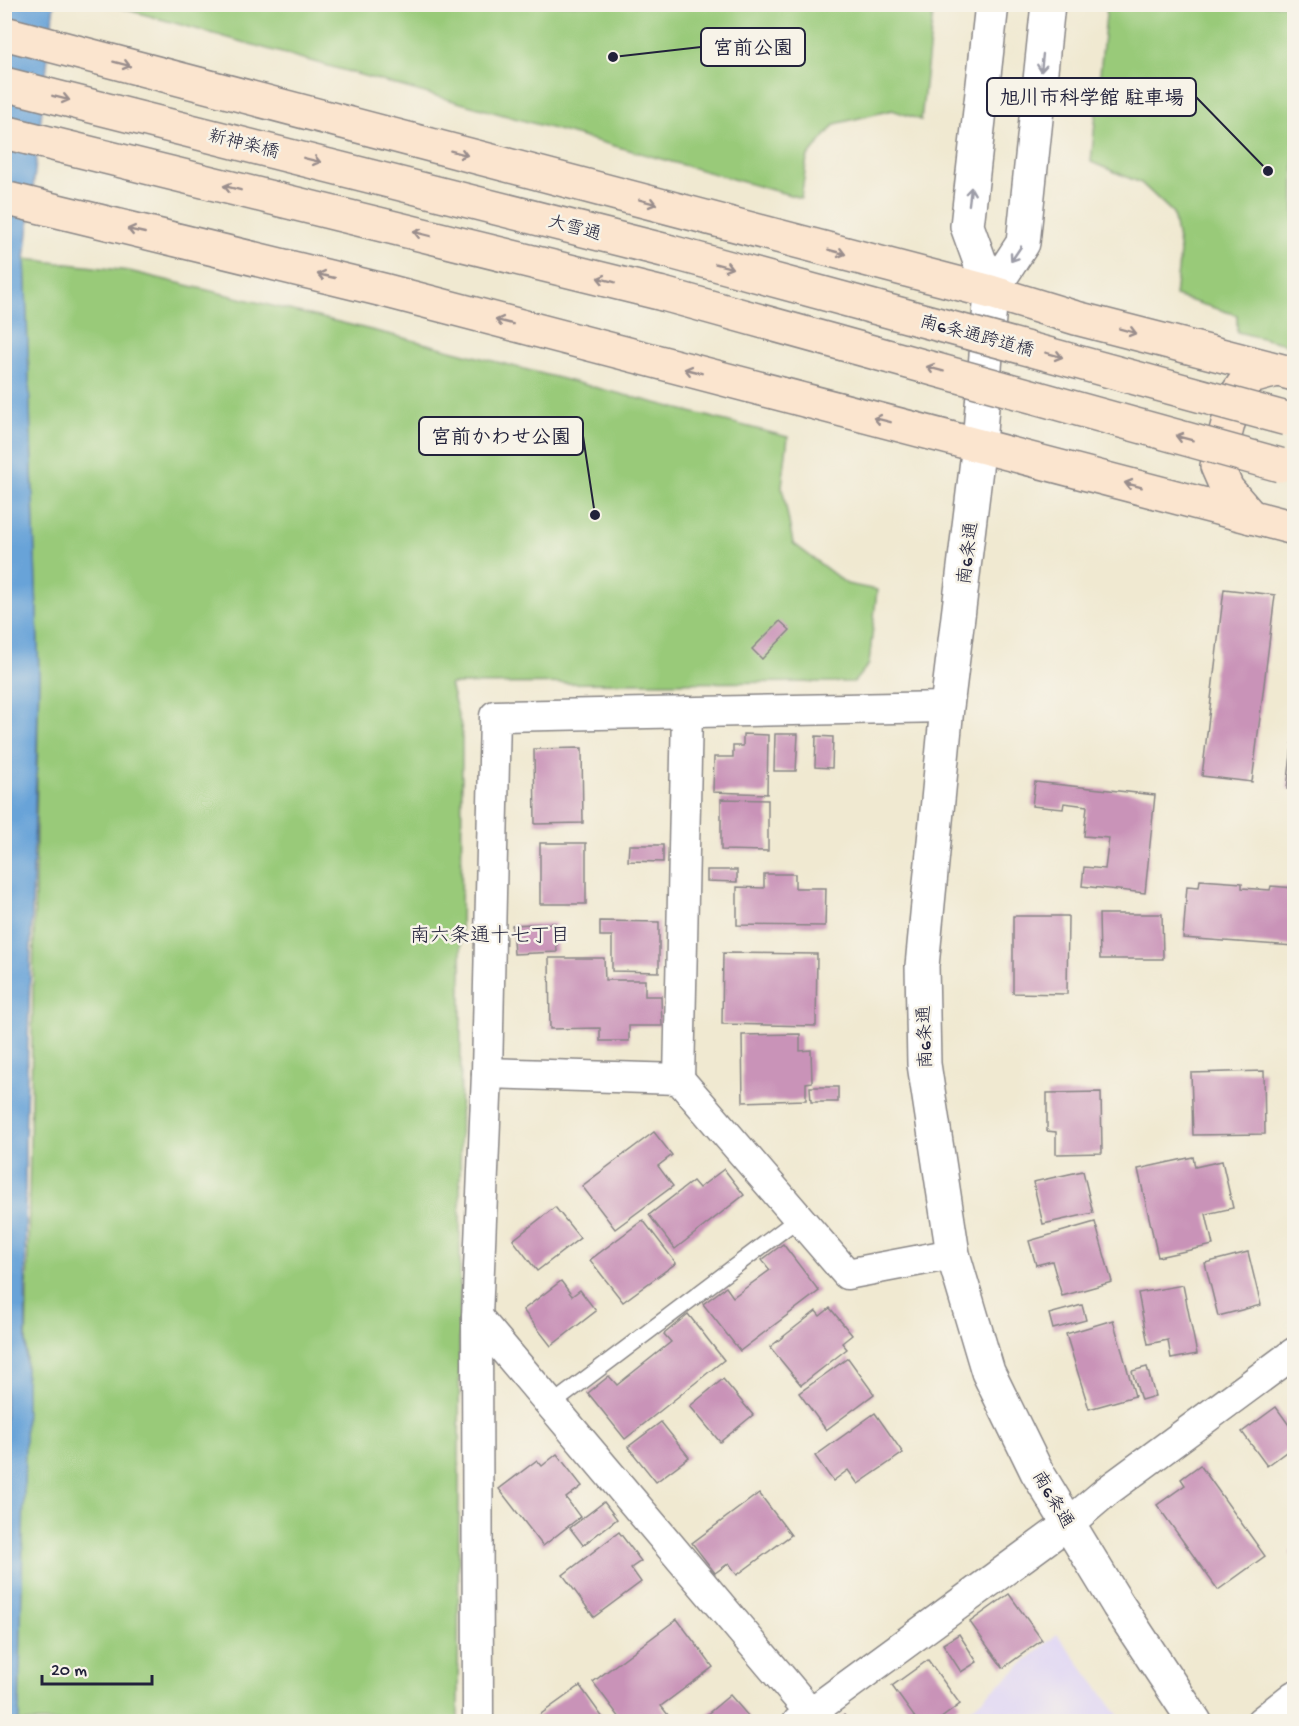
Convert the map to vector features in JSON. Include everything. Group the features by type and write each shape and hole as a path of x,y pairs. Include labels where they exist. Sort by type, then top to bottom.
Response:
{"main road":[{"path":"4,33 991,291 1076,318 1286,372"},
{"name":"新神楽橋","path":"4,84 483,203"},
{"path":"4,132 663,294 1287,467"},
{"path":"4,198 383,290 1294,528"},
{"name":"大雪通","path":"483,203 668,251"},
{"name":"南6条通跨道橋","path":"668,251 1291,420"},
{"path":"1251,517 1227,489 1217,466 1235,397 1248,378 1286,372"}],"street":[{"name":"南6条通","path":"992,4 967,226 991,291 979,444 947,707 922,966 924,1064 953,1254 988,1372 1037,1472 1195,1722"},
{"name":"南6条通","path":"991,291 1023,243 1048,4"},
{"path":"478,1722 477,1317 488,1073 495,716 879,706 947,707"},
{"path":"687,712 679,1079 846,1274 953,1254"},
{"path":"488,1073 679,1079"},
{"path":"477,1317 804,1717 1068,1524 1107,1491 1294,1353"},
{"path":"1261,1722 1294,1696"}],"lane":[{"path":"551,1405 799,1218"}],"shaded area":[{"path":"1057,1634 1123,1721 957,1721"}],"green space":[{"path":"110,5 934,5 921,120 892,110 835,124 807,158 801,198"},
{"path":"1107,5 1294,5 1294,346 1237,332 1237,315 1175,296 1180,252 1173,213 1141,183 1091,162"},
{"path":"25,259 129,271 404,338 788,437 782,486 793,543 847,584 877,590 869,664 854,682 450,684 462,730 458,1721 19,1722 39,675"}],"water":[{"path":"54,4 25,259 39,675 25,1143 26,1400 19,1721 5,1722 4,5"}],"building":[{"path":"1224,589 1275,595 1252,782 1202,776"},
{"path":"780,621 790,630 762,659 752,649"},
{"path":"743,734 768,735 767,794 713,792 714,757 733,757 733,746 743,746"},
{"path":"775,734 798,734 796,771 774,771"},
{"path":"816,736 833,737 832,768 815,767"},
{"path":"1293,738 1294,789 1287,789"},
{"path":"582,748 583,823 535,824 534,749"},
{"path":"1035,782 1155,795 1145,893 1082,886 1084,867 1105,869 1109,838 1084,836 1087,806 1064,803 1063,809 1032,806"},
{"path":"721,799 768,800 768,851 721,850"},
{"path":"540,843 586,843 586,904 540,904"},
{"path":"629,845 663,845 663,862 628,861"},
{"path":"707,870 737,870 737,882 707,881"},
{"path":"764,874 795,874 795,888 826,888 825,926 737,925 737,887 764,888"},
{"path":"1200,880 1242,883 1242,888 1270,890 1271,886 1294,888 1294,946 1183,938 1187,886 1199,887"},
{"path":"1099,914 1162,914 1163,959 1100,959"},
{"path":"1013,916 1068,916 1067,994 1013,993"},
{"path":"600,921 659,922 659,972 612,971 612,936 600,936"},
{"path":"555,923 557,952 514,954 512,925"},
{"path":"723,953 817,954 816,1026 722,1024"},
{"path":"549,958 604,958 605,980 645,980 645,996 661,996 662,1026 629,1026 629,1041 600,1041 600,1028 550,1029"},
{"path":"800,1034 800,1051 811,1050 812,1082 806,1083 806,1100 743,1102 742,1035"},
{"path":"1264,1071 1265,1134 1193,1135 1191,1073"},
{"path":"810,1087 838,1087 838,1102 811,1102"},
{"path":"1101,1092 1102,1153 1056,1154 1056,1132 1047,1131 1047,1093"},
{"path":"654,1132 672,1155 658,1166 673,1186 615,1229 582,1186"},
{"path":"1193,1157 1195,1167 1222,1161 1233,1208 1206,1214 1213,1245 1158,1257 1138,1169"},
{"path":"724,1169 744,1195 675,1249 649,1215 693,1181 699,1188"},
{"path":"1083,1171 1093,1213 1043,1224 1033,1182"},
{"path":"555,1207 580,1238 537,1271 513,1240"},
{"path":"643,1220 676,1263 623,1302 590,1260"},
{"path":"1095,1222 1112,1282 1062,1296 1052,1261 1036,1265 1029,1241"},
{"path":"783,1244 819,1291 740,1351 703,1304 726,1287 733,1297 770,1270 762,1260"},
{"path":"1248,1252 1261,1305 1218,1316 1205,1263"},
{"path":"561,1281 572,1296 580,1290 596,1311 551,1346 523,1310"},
{"path":"1183,1285 1197,1354 1171,1359 1168,1340 1148,1344 1138,1293"},
{"path":"1082,1305 1086,1320 1053,1329 1049,1314"},
{"path":"830,1308 852,1335 842,1343 847,1349 801,1385 770,1347 816,1311 820,1316"},
{"path":"688,1314 724,1360 625,1439 588,1393 609,1376 617,1385 671,1342 664,1334"},
{"path":"1113,1320 1135,1396 1089,1409 1066,1334"},
{"path":"848,1358 874,1394 826,1430 799,1393"},
{"path":"1147,1367 1155,1396 1141,1400 1132,1371"},
{"path":"723,1379 753,1415 720,1442 690,1406"},
{"path":"1276,1407 1294,1432 1294,1446 1267,1466 1242,1432"},
{"path":"875,1413 903,1453 858,1484 848,1470 833,1481 815,1456"},
{"path":"661,1422 689,1457 656,1482 628,1447"},
{"path":"557,1454 582,1486 566,1498 580,1517 543,1546 499,1489 537,1460 542,1466"},
{"path":"1200,1465 1265,1556 1218,1590 1157,1505 1185,1485 1181,1479"},
{"path":"759,1493 791,1535 737,1575 729,1563 715,1573 692,1543"},
{"path":"604,1502 617,1519 583,1545 570,1528"},
{"path":"619,1532 641,1561 631,1568 641,1582 594,1617 563,1575"},
{"path":"1294,1547 1294,1560 1289,1552"},
{"path":"1009,1594 1042,1640 1003,1668 970,1622"},
{"path":"677,1619 713,1667 661,1706 668,1715 660,1722 623,1722 593,1682"},
{"path":"959,1634 977,1662 961,1672 943,1644"},
{"path":"928,1660 960,1704 936,1722 918,1722 892,1686"},
{"path":"580,1686 606,1722 536,1722 534,1719"},
{"path":"730,1695 749,1717 744,1722 698,1722"},
{"path":"844,1715 849,1722 836,1722"}],"place":[{"name":"宮前公園","path":"613,57"},
{"name":"旭川市科学館 駐車場","path":"1268,171"},
{"name":"宮前かわせ公園","path":"595,515"}],"district":[{"name":"南六条通十七丁目","path":"490,934"}]}
